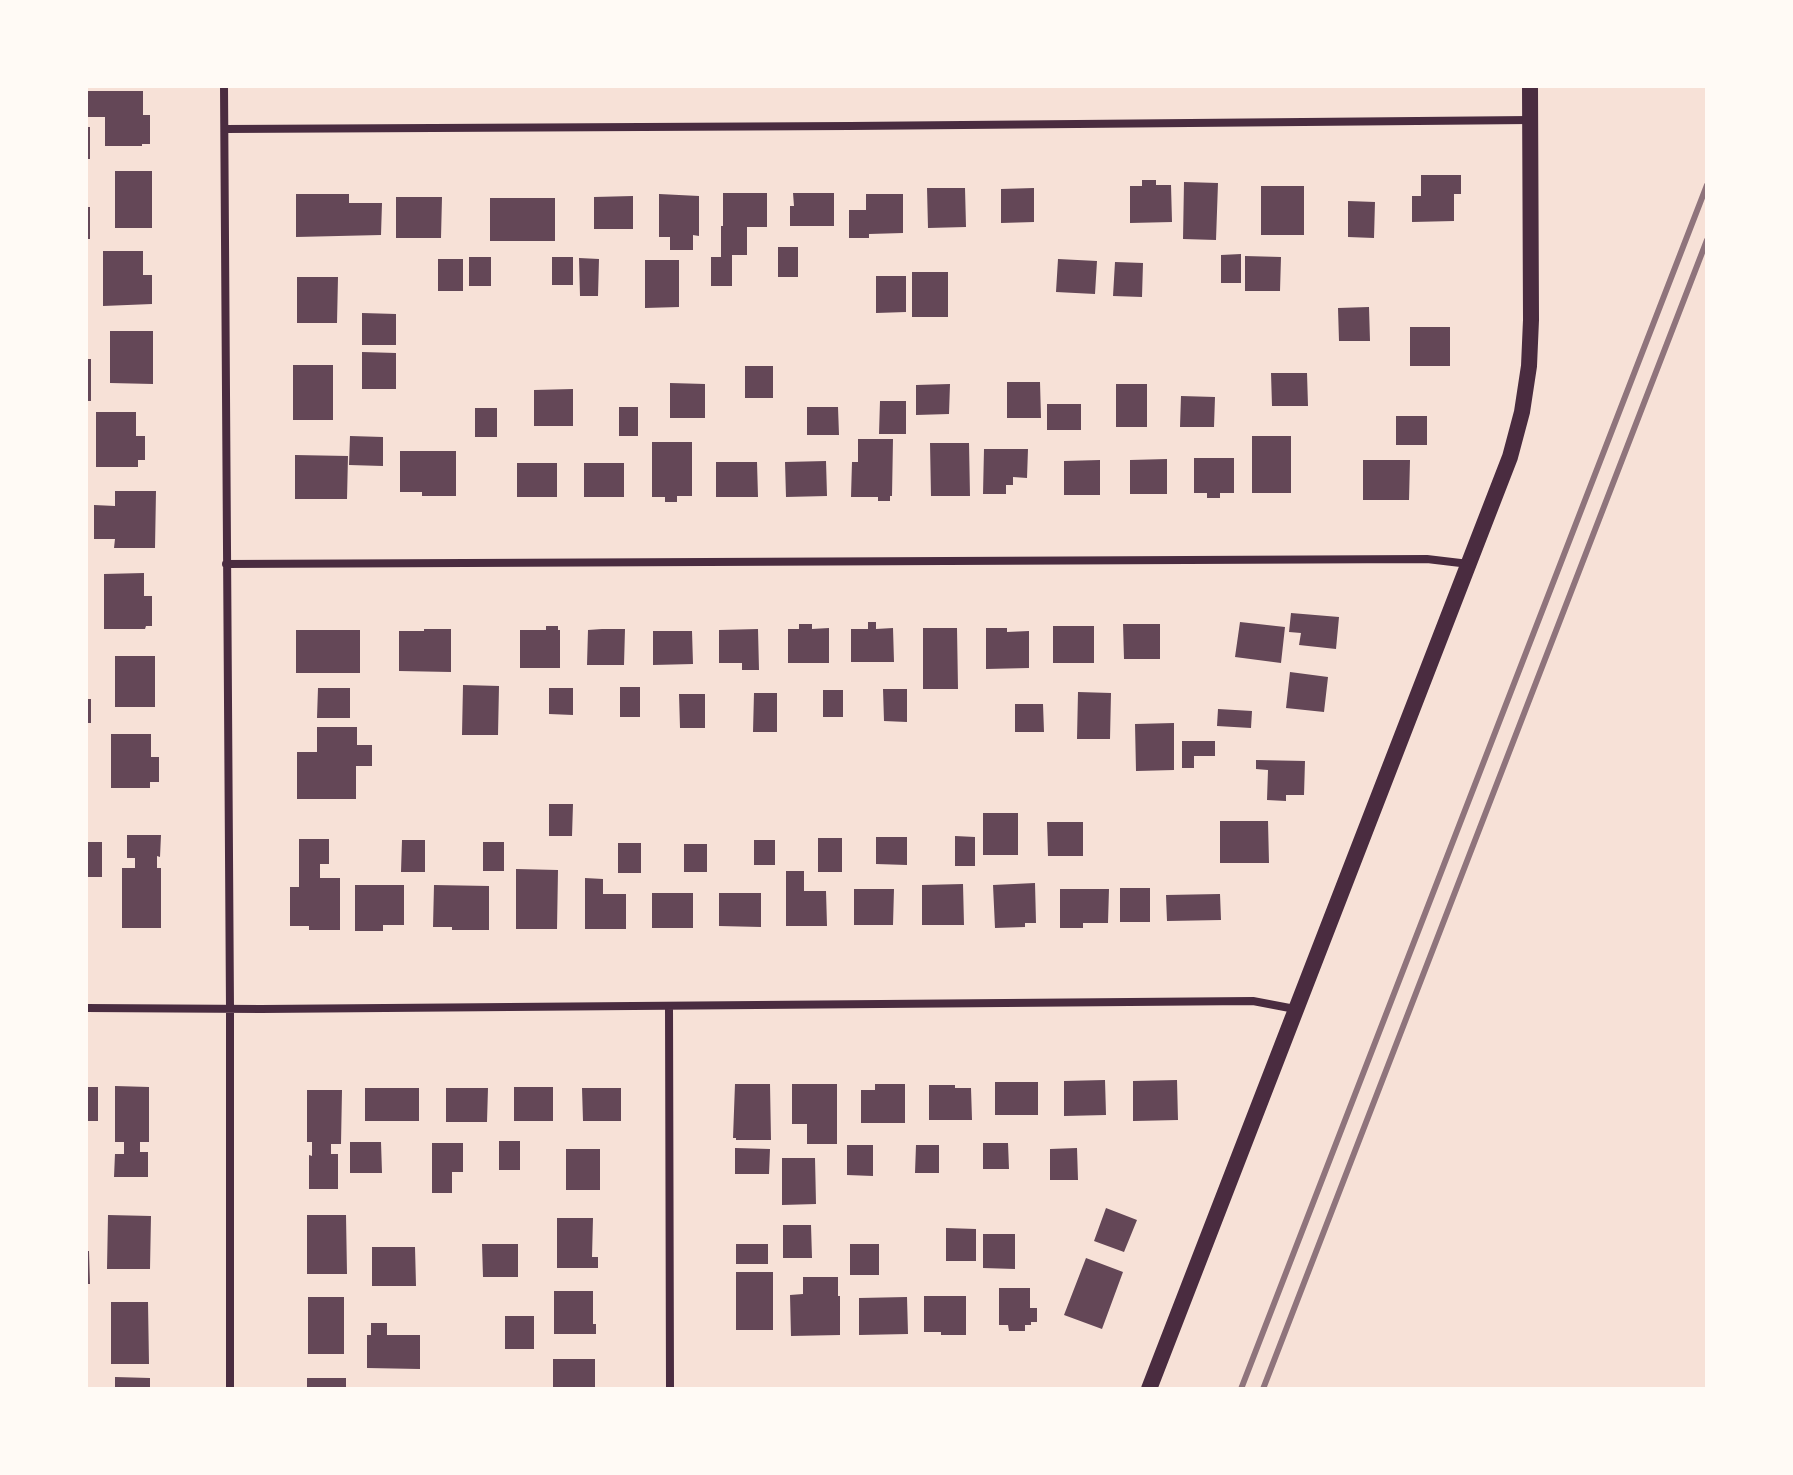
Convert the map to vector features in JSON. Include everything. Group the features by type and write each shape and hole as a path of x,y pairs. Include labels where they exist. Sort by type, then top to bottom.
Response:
{"main road":[{"path":"1149,1389 1510,457 1522,412 1529,366 1530,86"}],"street":[{"path":"224,86 230,1389"},
{"path":"225,129 1530,120"},
{"path":"226,564 1395,559 1470,564"},
{"path":"86,1008 1253,1001 1295,1009"},
{"path":"669,1006 670,1389"}],"building":[{"path":"86,91 143,91 143,115 150,115 150,144 105,146 105,117 86,117"},
{"path":"86,127 90,127 90,159 86,159"},
{"path":"115,171 152,171 152,228 115,228"},
{"path":"1421,175 1461,175 1461,194 1454,194 1454,221 1412,222 1412,196 1421,196"},
{"path":"1142,180 1156,180 1156,185 1171,185 1172,222 1130,223 1130,186 1142,186"},
{"path":"1184,182 1218,183 1216,240 1183,239"},
{"path":"1261,186 1304,186 1304,235 1261,235"},
{"path":"927,188 965,188 966,227 928,228"},
{"path":"1034,188 1034,222 1001,223 1001,189"},
{"path":"723,193 767,193 767,227 747,227 747,255 732,255 732,286 711,286 711,257 721,257"},
{"path":"793,193 834,193 834,226 790,226"},
{"path":"296,194 349,194 349,203 382,203 381,235 296,237"},
{"path":"659,194 699,196 699,236 693,235 693,250 670,250 670,237 659,237"},
{"path":"866,194 903,194 903,233 849,238 849,210 866,210"},
{"path":"633,196 633,229 594,229 594,197"},
{"path":"396,197 442,197 441,238 396,238"},
{"path":"490,198 555,198 555,241 490,241"},
{"path":"1348,201 1375,202 1374,238 1348,237"},
{"path":"86,207 90,207 90,239 86,239"},
{"path":"778,247 798,247 798,277 778,277"},
{"path":"103,251 143,251 143,275 152,275 152,304 103,306"},
{"path":"1241,254 1241,283 1221,283 1221,255"},
{"path":"1245,256 1281,257 1280,291 1245,291"},
{"path":"469,257 491,257 491,286 469,286"},
{"path":"552,257 573,257 573,285 552,285"},
{"path":"579,258 599,259 598,296 580,296"},
{"path":"438,259 463,259 463,291 438,291"},
{"path":"1058,259 1097,261 1095,294 1056,292"},
{"path":"645,260 679,260 679,307 645,308"},
{"path":"1115,262 1143,263 1142,297 1113,296"},
{"path":"912,272 948,272 948,317 912,317"},
{"path":"876,276 906,276 906,312 876,313"},
{"path":"297,277 338,277 337,323 297,323"},
{"path":"1369,307 1370,341 1339,341 1338,308"},
{"path":"362,313 396,314 396,345 362,345"},
{"path":"1410,327 1450,327 1450,366 1410,366"},
{"path":"110,331 153,331 153,384 110,383"},
{"path":"362,352 396,353 396,389 362,389"},
{"path":"86,359 91,359 91,401 86,401"},
{"path":"293,365 333,365 333,420 293,420"},
{"path":"745,366 773,366 773,398 745,398"},
{"path":"1271,373 1307,373 1308,406 1272,406"},
{"path":"1007,382 1040,382 1041,418 1007,418"},
{"path":"670,383 705,384 705,418 670,418"},
{"path":"950,384 949,414 916,415 916,385"},
{"path":"1116,384 1147,384 1147,427 1116,427"},
{"path":"573,389 573,426 534,426 534,390"},
{"path":"1181,396 1215,397 1214,427 1180,427"},
{"path":"880,401 906,401 906,434 879,434"},
{"path":"1047,404 1081,404 1081,430 1047,430"},
{"path":"619,407 638,407 638,436 619,436"},
{"path":"807,407 838,407 839,435 807,435"},
{"path":"475,408 497,408 497,437 475,437"},
{"path":"96,412 136,412 136,436 145,436 145,460 138,460 138,467 96,467"},
{"path":"1396,416 1427,416 1427,445 1396,445"},
{"path":"350,436 383,437 383,466 349,465"},
{"path":"1252,436 1291,436 1291,493 1252,493"},
{"path":"858,439 893,439 890,501 878,501 878,497 851,497 852,462 858,462"},
{"path":"652,442 692,442 692,496 677,496 677,502 665,502 665,497 652,497"},
{"path":"930,443 969,443 970,496 931,496"},
{"path":"984,449 1028,449 1027,478 1013,477 1013,485 1006,485 1006,494 983,494"},
{"path":"400,451 456,451 456,496 422,496 422,492 400,492"},
{"path":"295,455 348,456 347,499 295,499"},
{"path":"1194,458 1234,458 1234,493 1220,493 1220,498 1207,498 1207,493 1194,493"},
{"path":"1167,459 1167,494 1130,494 1130,460"},
{"path":"1100,460 1100,495 1064,495 1064,461"},
{"path":"1363,460 1410,460 1409,500 1363,500"},
{"path":"826,461 827,496 786,497 785,462"},
{"path":"716,462 757,462 758,497 716,497"},
{"path":"517,463 557,463 557,497 517,497"},
{"path":"584,463 624,463 624,497 584,497"},
{"path":"115,491 156,491 155,548 114,548 115,539 94,539 94,505 115,506"},
{"path":"144,573 144,596 152,596 152,626 145,629 104,629 104,574"},
{"path":"1291,613 1339,617 1336,649 1299,645 1301,633 1289,632"},
{"path":"868,622 876,622 876,629 893,628 894,662 851,662 851,629 868,629"},
{"path":"1240,622 1285,627 1281,663 1235,657"},
{"path":"799,624 812,624 812,629 829,628 829,663 788,663 788,629 799,629"},
{"path":"1123,624 1160,624 1160,659 1124,659"},
{"path":"546,626 558,626 560,630 560,668 520,668 520,630 546,630"},
{"path":"1053,626 1094,626 1094,663 1053,663"},
{"path":"923,628 957,628 958,689 923,689"},
{"path":"986,628 1007,628 1007,632 1029,631 1029,668 986,669"},
{"path":"451,629 451,672 399,671 399,631"},
{"path":"625,629 624,665 587,665 588,630"},
{"path":"758,629 759,670 742,670 742,663 719,663 719,630"},
{"path":"296,630 360,630 360,673 296,673"},
{"path":"653,631 692,631 693,664 653,665"},
{"path":"115,656 155,656 155,707 115,707"},
{"path":"1290,672 1328,677 1324,712 1286,708"},
{"path":"463,685 499,686 498,735 462,735"},
{"path":"620,687 640,687 640,717 620,717"},
{"path":"318,688 350,688 350,718 317,718"},
{"path":"549,688 573,688 573,715 549,714"},
{"path":"883,689 907,689 907,722 884,721"},
{"path":"823,690 843,690 843,717 823,717"},
{"path":"1078,692 1111,693 1110,739 1077,739"},
{"path":"754,693 777,693 777,732 753,732"},
{"path":"679,694 705,694 705,728 680,728"},
{"path":"86,699 91,699 91,723 86,723"},
{"path":"1015,704 1043,704 1044,732 1015,732"},
{"path":"1218,709 1252,711 1251,728 1217,726"},
{"path":"1174,723 1174,770 1136,771 1135,724"},
{"path":"317,727 357,727 357,745 372,745 372,766 356,766 356,799 297,799 297,752 317,752"},
{"path":"111,734 151,734 151,757 159,757 159,782 150,782 150,788 111,788"},
{"path":"1182,741 1215,741 1215,756 1194,756 1194,768 1182,768"},
{"path":"1256,760 1305,761 1304,795 1286,795 1286,801 1267,800 1268,770 1256,769"},
{"path":"549,804 573,804 572,836 549,836"},
{"path":"983,813 1018,813 1018,855 983,855"},
{"path":"1220,821 1268,821 1269,863 1220,863"},
{"path":"1047,822 1083,822 1083,856 1048,856"},
{"path":"127,835 161,835 157,868 161,868 161,928 122,928 122,868 135,868 135,858 127,858"},
{"path":"955,836 975,837 975,866 955,866"},
{"path":"876,837 907,837 907,865 876,864"},
{"path":"818,838 842,838 842,872 818,872"},
{"path":"299,839 329,839 329,864 320,864 320,878 340,878 340,930 309,930 309,926 290,926 290,887 299,887"},
{"path":"402,840 425,840 425,872 401,872"},
{"path":"754,840 775,840 775,865 754,865"},
{"path":"86,842 102,842 102,877 86,877"},
{"path":"483,842 504,842 504,871 483,871"},
{"path":"618,843 641,843 641,873 618,873"},
{"path":"684,844 707,844 707,872 684,872"},
{"path":"516,869 558,870 557,929 516,929"},
{"path":"786,871 804,871 804,891 826,891 827,926 786,926"},
{"path":"585,878 603,879 603,894 626,894 626,929 585,929"},
{"path":"1035,883 1036,923 1025,923 1025,927 995,928 993,885"},
{"path":"963,884 964,925 922,925 922,885"},
{"path":"355,885 404,885 404,925 383,925 383,931 355,931"},
{"path":"434,885 489,886 489,930 433,927"},
{"path":"1120,888 1150,888 1150,922 1120,922"},
{"path":"854,889 894,889 893,925 854,925"},
{"path":"1060,889 1109,889 1108,923 1083,923 1083,928 1060,928"},
{"path":"652,893 693,893 693,928 652,928"},
{"path":"719,893 761,893 761,927 719,926"},
{"path":"1220,894 1221,920 1167,921 1166,895"},
{"path":"1105,1080 1106,1115 1064,1116 1064,1081"},
{"path":"1177,1080 1178,1120 1133,1121 1133,1081"},
{"path":"995,1082 1038,1082 1038,1115 995,1115"},
{"path":"735,1084 770,1084 771,1140 733,1138"},
{"path":"792,1084 837,1084 837,1144 807,1144 807,1124 792,1124"},
{"path":"875,1084 905,1084 905,1123 861,1123 861,1090 875,1090"},
{"path":"929,1085 971,1088 972,1120 929,1120"},
{"path":"115,1086 149,1087 149,1142 140,1142 140,1152 148,1152 148,1177 114,1177 115,1154 124,1154 124,1142 115,1142"},
{"path":"86,1087 98,1087 98,1121 86,1121"},
{"path":"514,1087 553,1087 553,1121 514,1121"},
{"path":"365,1088 419,1088 419,1121 365,1121"},
{"path":"446,1088 488,1088 487,1122 446,1122"},
{"path":"582,1088 621,1088 621,1121 583,1121"},
{"path":"307,1090 342,1090 341,1144 331,1144 331,1154 338,1154 338,1189 309,1189 312,1142 307,1142"},
{"path":"499,1141 520,1141 520,1170 499,1170"},
{"path":"350,1142 381,1142 382,1173 350,1173"},
{"path":"432,1143 463,1143 463,1172 452,1172 452,1193 432,1193"},
{"path":"983,1143 1008,1143 1009,1169 983,1169"},
{"path":"847,1145 873,1145 873,1176 847,1175"},
{"path":"916,1145 939,1145 939,1173 915,1173"},
{"path":"735,1148 770,1149 769,1174 735,1174"},
{"path":"1077,1148 1078,1180 1050,1180 1050,1149"},
{"path":"566,1149 600,1149 600,1190 566,1190"},
{"path":"782,1158 815,1158 816,1204 782,1205"},
{"path":"1106,1208 1137,1220 1124,1252 1094,1241"},
{"path":"108,1215 151,1216 150,1269 107,1269"},
{"path":"307,1215 346,1215 347,1274 307,1274"},
{"path":"557,1218 593,1218 592,1257 598,1257 598,1268 557,1268"},
{"path":"783,1225 811,1225 812,1258 783,1258"},
{"path":"946,1228 976,1229 976,1261 946,1261"},
{"path":"983,1234 1015,1234 1015,1269 983,1268"},
{"path":"482,1244 518,1244 518,1277 483,1277"},
{"path":"736,1244 768,1244 768,1264 736,1264"},
{"path":"850,1244 879,1244 879,1275 850,1275"},
{"path":"372,1247 415,1247 416,1286 372,1286"},
{"path":"86,1251 89,1251 90,1284 86,1284"},
{"path":"1086,1258 1123,1272 1102,1329 1064,1315"},
{"path":"736,1272 773,1272 773,1330 736,1330"},
{"path":"803,1277 838,1277 840,1335 791,1336 790,1295 803,1294"},
{"path":"999,1288 1030,1288 1030,1308 1037,1308 1037,1322 1025,1325 1025,1331 1009,1331 1008,1325 999,1325"},
{"path":"554,1291 593,1291 596,1334 554,1334"},
{"path":"924,1296 966,1296 966,1335 924,1332"},
{"path":"308,1297 344,1297 344,1354 308,1354"},
{"path":"907,1297 908,1334 859,1335 859,1298"},
{"path":"111,1302 148,1302 149,1364 111,1364"},
{"path":"505,1316 534,1316 534,1349 505,1349"},
{"path":"371,1323 387,1323 387,1335 420,1335 420,1369 367,1368 367,1335 371,1335"},
{"path":"553,1359 595,1359 595,1389 553,1389"},
{"path":"115,1377 150,1378 150,1389 115,1389"},
{"path":"307,1378 346,1378 346,1389 307,1389"}],"railway":[{"path":"1241,1389 1707,185"},
{"path":"1263,1389 1707,240"}]}
